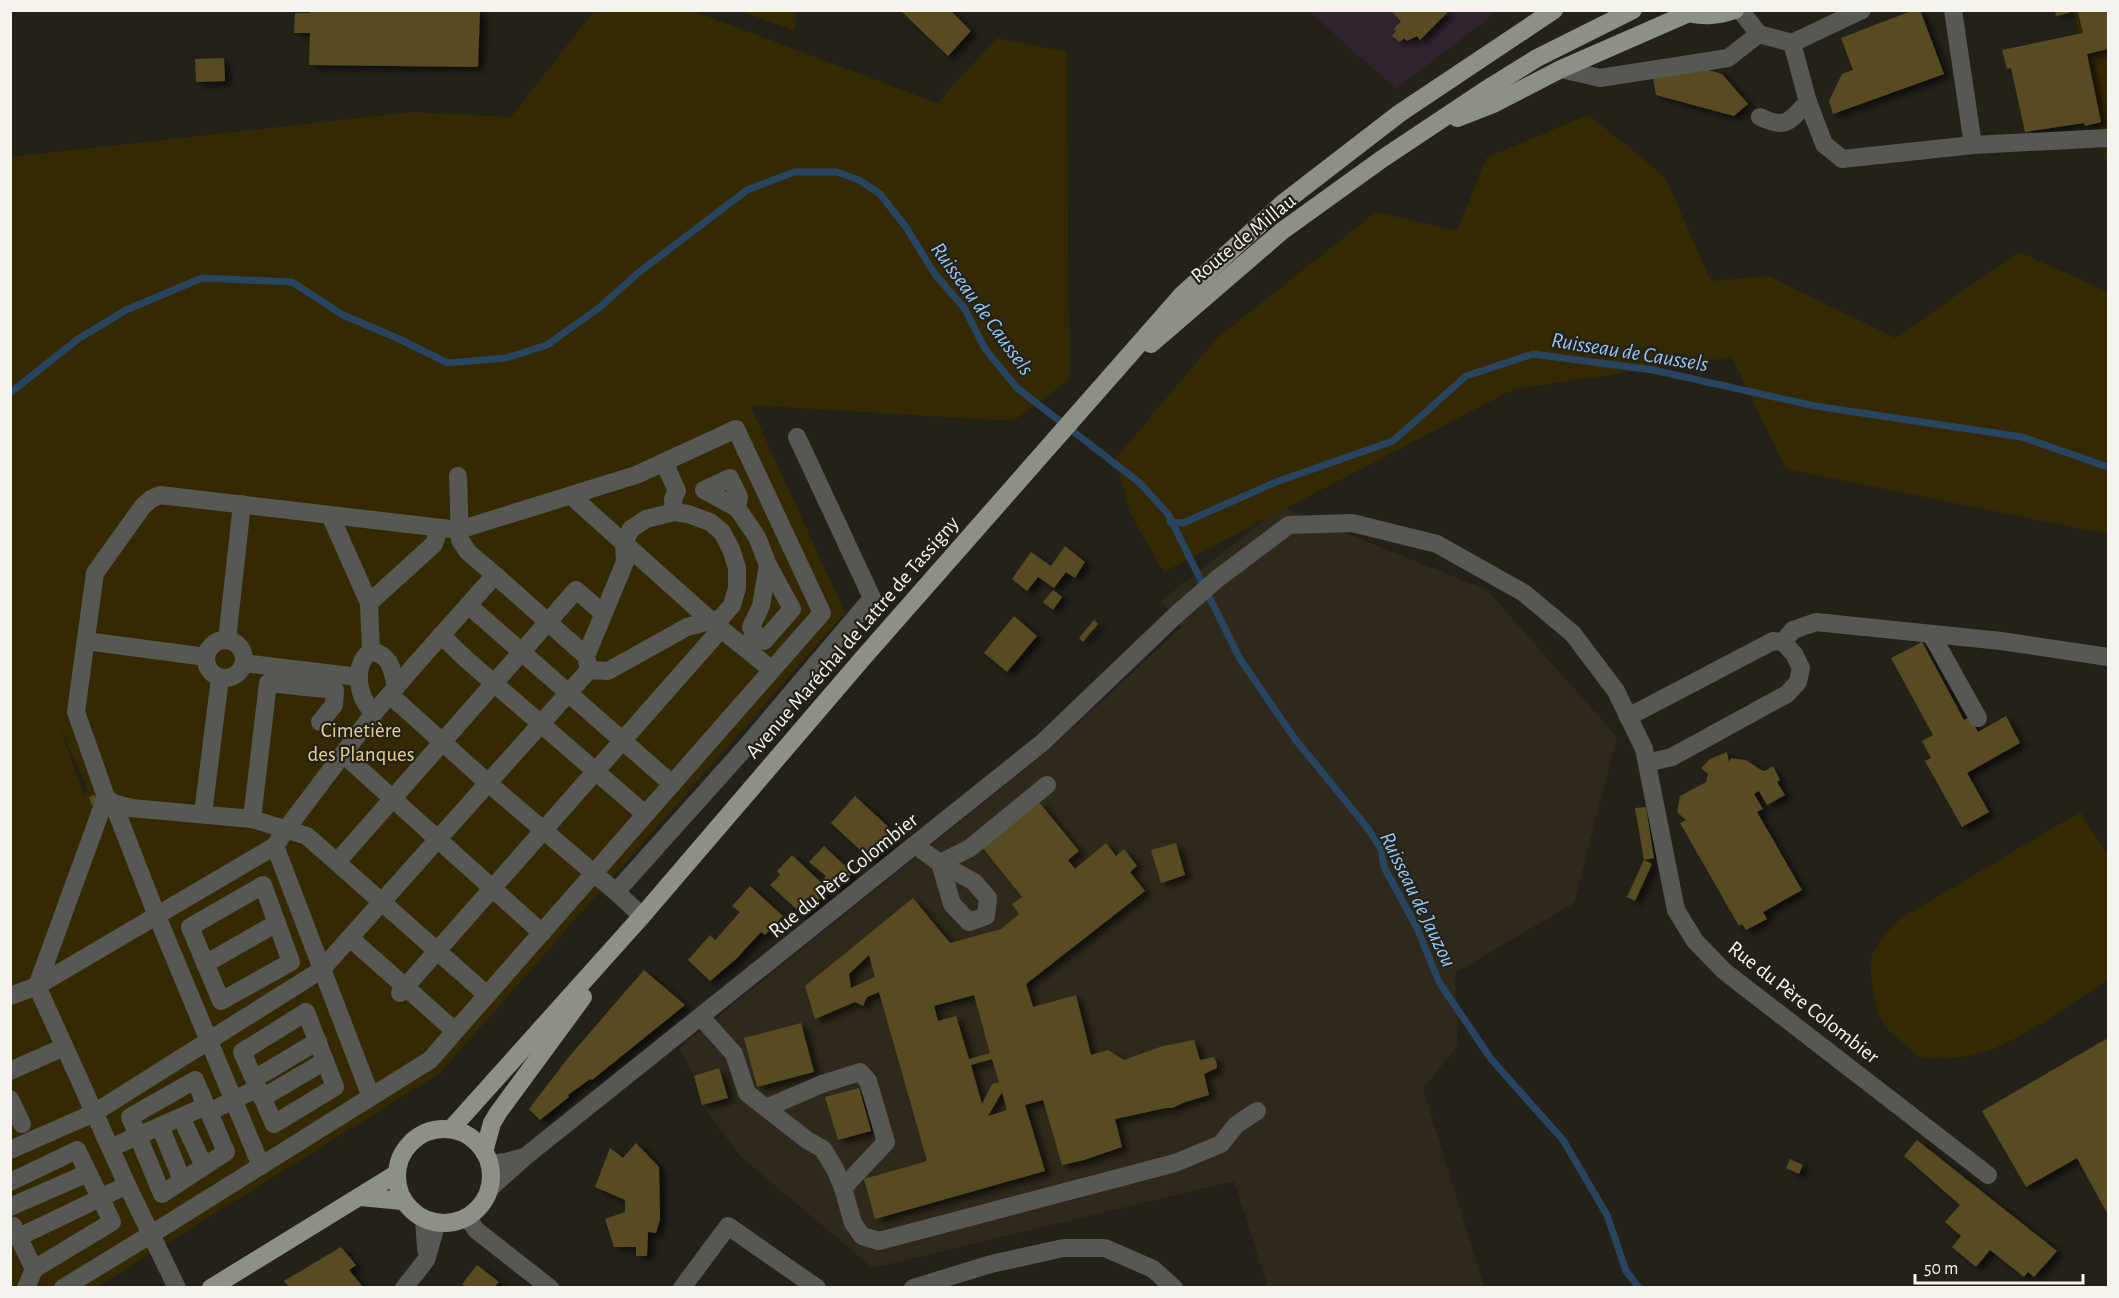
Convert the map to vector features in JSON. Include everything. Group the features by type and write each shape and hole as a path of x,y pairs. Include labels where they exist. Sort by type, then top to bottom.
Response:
{"main road":[{"path":"1098,390 1182,295 1282,204 1400,113 1554,10"},
{"name":"Route de Millau","path":"1098,390 1282,231 1424,130 1537,58 1633,10"},
{"path":"1687,12 1720,15 1735,10"},
{"name":"Route de Millau","path":"1424,130 1493,104 1562,69 1687,12"},
{"name":"Avenue Maréchal de Lattre de Tassigny","path":"451,1129 642,916 863,658 1098,390"},
{"name":"Avenue Maréchal de Lattre de Tassigny","path":"487,1158 492,1123 498,1113 642,916"},
{"path":"451,1129 464,1133 476,1141 487,1158 491,1177 489,1189 485,1200 467,1217 453,1223 431,1221 412,1212 403,1201 396,1174 399,1159 408,1145 420,1135 435,1130 451,1129"},
{"path":"211,1287 396,1174"},
{"path":"360,1197 403,1201"}],"street":[{"path":"1740,10 1759,34 1792,43 1862,10"},
{"path":"1953,10 1973,145"},
{"path":"1562,69 1600,78 1728,58 1759,34"},
{"path":"1792,43 1808,102 1824,144 1842,159 1973,145 2109,138"},
{"path":"1760,117 1774,124 1787,123 1808,102"},
{"path":"63,1287 150,1235 261,1166 430,1060 822,613 736,429 636,475 459,530 160,495 143,506 95,573 76,712 208,1041 261,1166"},
{"path":"616,892 745,748 872,598 796,437"},
{"path":"664,462 677,491 673,499 674,512"},
{"path":"458,476 460,540 468,552 548,622 587,663 608,671 687,627 716,625"},
{"path":"574,494 577,501 716,625 750,641 764,641 792,609 768,565 757,537 737,508 720,499 710,522"},
{"path":"227,640 242,504"},
{"path":"10,1150 94,1113 321,970 568,693 587,663 603,613 625,562 624,542 631,529 646,519 674,512 688,514 710,522 722,532 737,568 737,588 732,604 622,741 403,990"},
{"path":"330,515 369,603 372,651"},
{"name":"Rue du Père Colombier","path":"489,1189 526,1156 1042,743 1177,614 1217,579 1289,525 1352,524 1437,544 1524,593 1572,634 1616,691 1644,749 1676,910 1695,941 1724,971 1988,1174"},
{"path":"731,549 781,525"},
{"path":"369,603 434,544 439,529"},
{"path":"768,565 761,606 751,627 750,641 772,670"},
{"path":"10,996 37,986 275,846 374,713 495,574"},
{"path":"337,862 576,590 603,613"},
{"path":"468,605 672,784"},
{"path":"1783,642 1793,630 1816,622 2001,641 2109,657"},
{"path":"1931,634 1978,718"},
{"path":"441,635 645,814"},
{"path":"227,640 240,648 244,663 236,675 228,679 220,678 209,670 206,657 213,644 227,640"},
{"path":"86,641 206,657"},
{"path":"1628,717 1773,641 1783,642 1794,654 1801,669 1798,682 1787,694 1672,757 1647,763"},
{"path":"372,651 386,657 393,691 442,743 642,916"},
{"path":"372,651 359,665 359,677 365,703 374,713"},
{"path":"244,663 359,677"},
{"path":"203,814 220,678"},
{"path":"252,819 268,683 335,690 334,705 320,722"},
{"path":"343,754 542,933"},
{"path":"917,844 940,863 969,848 1047,785"},
{"path":"110,800 130,808 252,819 307,836 487,995"},
{"path":"110,800 37,986 150,1235 177,1287"},
{"path":"275,846 371,1097"},
{"path":"263,885 277,923 291,962 220,1001 190,927 263,885"},
{"path":"205,964 277,923"},
{"path":"350,938 403,990 455,1031"},
{"path":"306,1012 318,1041 335,1087 274,1124 242,1052 306,1012"},
{"path":"701,1017 734,1054 747,1093 807,1140 823,1149 843,1188 853,1223 862,1236 879,1241 1175,1163 1221,1144 1236,1125 1257,1111"},
{"path":"258,1088 318,1041"},
{"path":"10,1071 64,1047"},
{"path":"110,1148 181,1117 233,1100 325,1061"},
{"path":"766,1108 822,1084 860,1072 868,1081 886,1142 843,1188"},
{"path":"195,1080 207,1109 226,1152 162,1194 130,1117 195,1080"},
{"path":"10,1099 22,1124"},
{"path":"181,1117 204,1166"},
{"path":"160,1126 182,1180"},
{"path":"10,1182 77,1150 112,1222 34,1269 26,1287"},
{"name":"Rue du Père Colombier","path":"487,1158 506,1162 526,1156"},
{"path":"10,1207 88,1173"},
{"path":"34,1269 13,1227 100,1197 127,1185"},
{"path":"467,1217 476,1230 550,1287"},
{"path":"404,1287 426,1260 431,1221"},
{"path":"682,1287 728,1226 817,1287"},
{"path":"913,1287 991,1264 1063,1248 1105,1248 1153,1269 1174,1287"}],"shaded area":[{"path":"1309,11 1498,11 1396,89"},
{"path":"1281,507 1487,590 1617,737 1574,903 1455,973 1458,1045 1423,1089 1484,1287 1268,1287 1234,1181 873,1268 741,1157 702,1105 694,1076 679,1048 1049,750 1182,627 1161,601"}],"green space":[{"name":"Cimetière des Planques","path":"594,11 693,11 937,103 997,38 1067,52 1069,380 1013,421 750,405 845,613 440,1073 97,1287 11,1287 11,157 412,112 511,117","holes":["60,727 88,790 84,795"]},
{"path":"740,11 796,11 795,31"},
{"path":"2074,11 2108,11 2108,171"},
{"path":"1589,115 1665,177 1711,281 1769,276 1895,338 2019,252 2108,292 2108,534 1786,469 1732,357 1514,389 1164,572 1132,517 1115,459 1217,338 1376,212 1457,231 1487,157"},
{"path":"2080,812 2108,855 2108,981 2028,1031 1986,1051 1963,1057 1920,1057 1888,1029 1879,1015 1872,985 1871,963 1882,939 1900,919"}],"building":[{"path":"310,10 480,10 478,67 309,65 310,33 294,33 295,13 310,13"},
{"path":"900,10 950,10 971,31 948,56"},
{"path":"1390,10 1444,10 1447,13 1420,40 1417,36 1407,41 1404,38 1400,42 1392,36 1396,31 1394,29 1401,21"},
{"path":"1914,10 1920,10 1944,74 1833,114 1829,101 1842,74 1853,70 1841,38"},
{"path":"2055,10 2069,10 2069,13 2056,16"},
{"path":"2108,10 2108,49 2087,54 2101,122 2085,126 2084,123 2025,132 2011,68 2007,69 2002,50 2083,33 2078,12"},
{"path":"224,58 225,81 196,82 195,59"},
{"path":"1705,69 1722,74 1748,104 1734,116 1656,95 1653,78"},
{"path":"1065,546 1085,562 1075,578 1066,572 1054,588 1038,577 1027,591 1012,579 1031,552 1051,566"},
{"path":"1053,590 1062,597 1053,610 1043,602"},
{"path":"1014,616 1037,636 1007,672 984,653"},
{"path":"1094,620 1098,624 1083,642 1079,638"},
{"path":"1922,642 1964,720 1970,717 1978,732 2006,716 2020,743 1967,773 1989,812 1962,827 1925,761 1931,758 1922,741 1933,735 1891,658"},
{"path":"1727,752 1729,762 1731,758 1746,760 1765,771 1773,766 1780,780 1777,782 1785,795 1767,805 1759,791 1754,794 1763,809 1757,812 1802,890 1763,912 1767,919 1746,930 1742,924 1739,926 1680,823 1686,820 1677,812 1680,796 1706,782 1708,774 1701,768 1710,759"},
{"path":"95,795 98,803 92,806 89,797"},
{"path":"855,796 896,834 872,861 831,823"},
{"path":"1039,802 1079,851 1068,860 1075,869 1106,843 1116,856 1124,849 1137,866 1130,872 1145,891 1026,984 1033,1007 1076,995 1091,1055 1108,1050 1124,1060 1163,1046 1194,1040 1200,1060 1214,1057 1217,1068 1204,1074 1209,1095 1172,1108 1115,1119 1122,1147 1062,1165 1043,1100 1025,1105 1045,1171 875,1219 864,1179 927,1161 879,992 867,997 863,1006 855,1002 815,1019 805,986 913,898 950,943 1001,929 1019,914 1012,904 1022,897 982,847","holes":["869,955 875,977 851,988 849,974","974,995 990,1053 969,1059 956,1016 938,1021 934,1006","992,1059 999,1082 992,1084 982,1104 971,1065","1002,1092 1007,1110 988,1116"]},
{"path":"1646,807 1654,858 1644,860 1635,808"},
{"path":"1176,843 1185,875 1161,883 1151,850"},
{"path":"824,846 853,873 836,890 824,878 826,876 809,862"},
{"path":"792,855 828,889 804,916 770,885 780,875 777,871"},
{"path":"1644,860 1652,864 1635,901 1627,897"},
{"path":"750,886 783,916 765,935 761,932 736,959 710,981 688,960 710,935 715,940 740,912 732,906"},
{"path":"644,970 685,1005 592,1080 590,1079 568,1095 569,1097 540,1120 529,1109 568,1058"},
{"path":"801,1023 814,1072 757,1087 744,1038"},
{"path":"2106,1039 2108,1043 2108,1215 2077,1158 2026,1187 1982,1111"},
{"path":"719,1068 728,1098 702,1105 694,1076"},
{"path":"859,1088 871,1131 838,1140 825,1097"},
{"path":"1917,1140 2057,1251 2034,1277 2028,1272 2024,1277 1990,1250 1976,1267 1952,1247 1961,1236 1945,1222 1960,1205 1904,1156"},
{"path":"636,1143 659,1167 660,1219 656,1233 648,1232 647,1256 636,1256 636,1247 614,1247 605,1219 625,1212 625,1200 595,1187 610,1148 623,1158"},
{"path":"1790,1159 1803,1165 1799,1174 1786,1168"},
{"path":"341,1247 356,1265 349,1270 363,1287 289,1287 284,1281"},
{"path":"477,1265 499,1282 494,1287 466,1287 462,1284"}],"waterway":[{"name":"Ruisseau de Caussels","path":"10,393 78,339 126,310 202,278 292,282 343,315 448,363 506,358 547,345 600,307 638,273 747,190 794,172 837,172 859,180 880,194 906,227 934,273 965,309 985,349 1017,388 1140,483 1168,514 1240,659 1295,739 1369,830 1381,849 1384,867 1417,928 1439,982 1491,1059 1563,1140 1607,1215 1626,1271 1639,1288"},
{"name":"Ruisseau de Caussels","path":"1170,522 1183,523 1276,482 1393,441 1466,376 1533,354 1653,370 1815,406 2022,437 2108,467"}],"water label":[{"name":"Ruisseau de Jauzou","path":"1419,899"}]}
